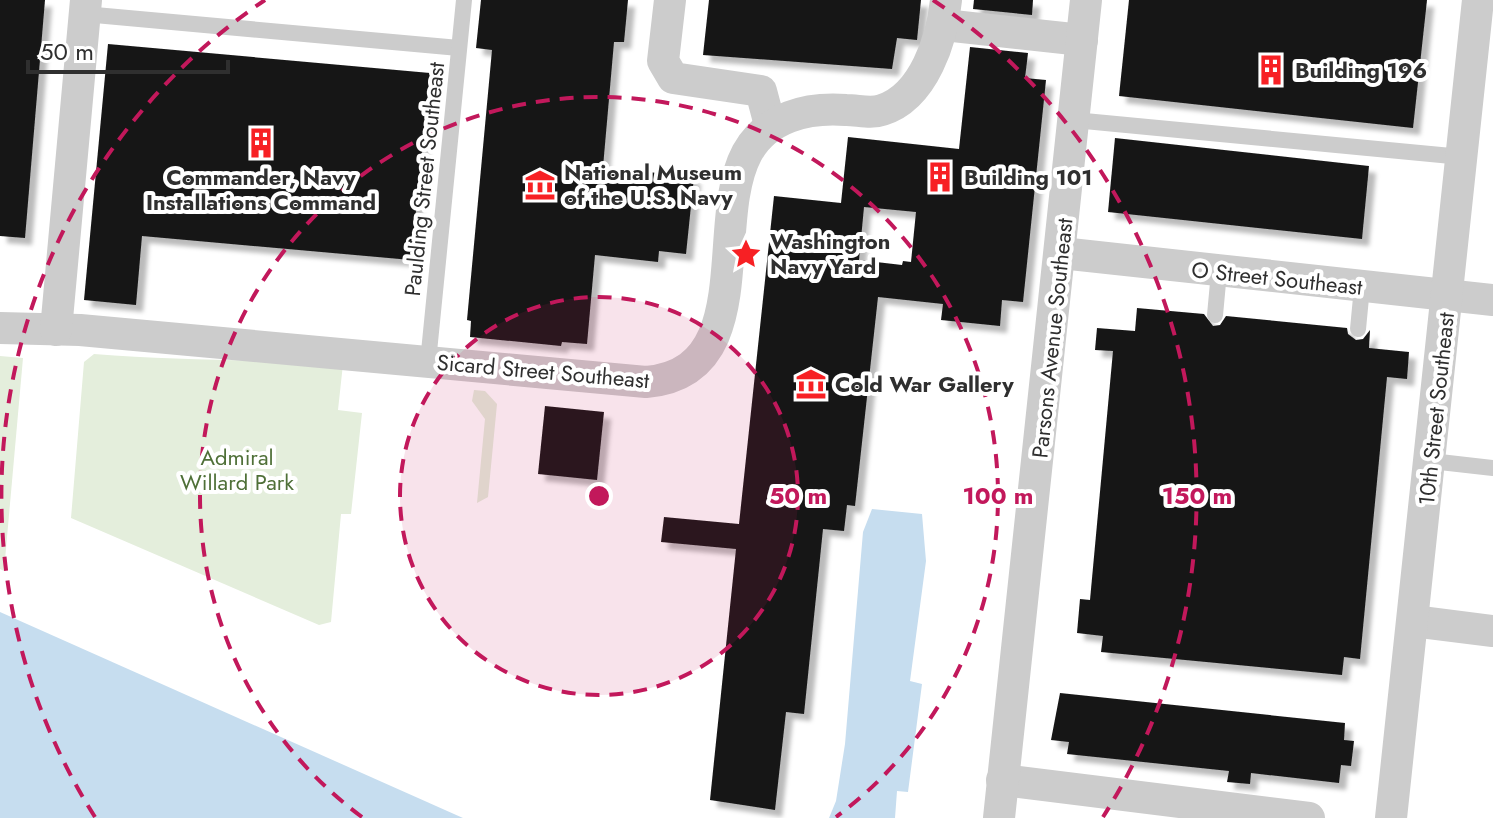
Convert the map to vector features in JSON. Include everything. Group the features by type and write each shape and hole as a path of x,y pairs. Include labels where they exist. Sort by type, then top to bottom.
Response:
{"street":[{"path":"670,0 663,61 673,78 761,91 770,125 805,112 871,112 901,102 926,70 945,13 1082,40"},
{"name":"Parsons Avenue Southeast","path":"999,818 1086,0"},
{"name":"10th Street Southeast","path":"1391,818 1478,0"},
{"path":"56,330 85,7"},
{"name":"Sicard Street Southeast","path":"0,328 56,330 646,382 668,379 688,369 708,349 719,324 737,179 747,153 770,125"},
{"name":"O Street Southeast","path":"1061,253 1493,300"},
{"path":"1413,621 1493,631"},
{"path":"1002,780 1309,818"}],"lane":[{"name":"Paulding Street Southeast","path":"428,362 464,0"},
{"path":"85,7 459,48"},
{"path":"1074,120 1462,157"},
{"path":"1215,315 1219,272"},
{"path":"1358,329 1362,287"},
{"path":"1431,461 1493,468"}],"green space":[{"name":"Admiral Willard Park","path":"94,354 343,364 338,410 362,413 351,514 341,514 331,622 319,625 71,518 84,362"},
{"path":"0,356 23,358 4,571 0,569"},
{"path":"474,390 485,391 497,404 488,497 477,503 485,419 472,401"}],"water":[{"path":"872,509 922,514 926,561 910,681 922,684 908,792 897,791 895,818 829,818 836,801 845,744 863,532"},
{"path":"0,612 463,818 0,818"}],"building":[{"path":"0,0 45,0 25,238 0,236"},
{"name":"National Museum of the U.S. Navy","path":"481,0 628,0 624,42 614,42 603,167 694,177 686,254 659,251 658,262 595,255 587,344 562,342 561,346 470,337 471,321 467,320 492,50 476,48"},
{"path":"709,0 921,0 917,40 897,38 892,69 703,55"},
{"path":"974,0 1033,0 1032,15 973,9"},
{"name":"Building 196","path":"1129,0 1427,0 1413,128 1119,96"},
{"name":"Commander, Navy Installations Command","path":"108,44 430,73 411,260 142,236 136,305 84,300"},
{"name":"Cold War Gallery","path":"970,47 1028,53 1025,78 1046,80 1023,302 1002,300 1000,326 941,320 943,304 878,297 855,506 847,505 844,531 823,529 804,714 786,712 775,810 710,800 736,549 661,542 664,517 739,524 774,196 841,203 848,137 959,149","holes":["864,207 916,212 911,262 903,261 902,265 859,260"]},
{"path":"1115,138 1369,166 1362,239 1108,212"},
{"path":"1137,308 1204,314 1213,326 1220,325 1226,316 1347,328 1348,334 1356,340 1363,339 1370,330 1369,348 1409,352 1407,379 1387,377 1360,659 1344,657 1342,675 1101,652 1103,636 1077,633 1080,599 1090,600 1113,351 1095,350 1097,328 1135,331"},
{"path":"545,406 604,412 597,480 538,474"},
{"path":"1060,693 1345,723 1344,740 1354,741 1351,766 1341,765 1339,783 1251,773 1250,784 1227,782 1229,771 1067,754 1069,742 1051,740"}],"place":[{"name":"Building 196","path":"1271,70"},
{"name":"Commander, Navy Installations Command","path":"261,143"},
{"name":"Building 101","path":"940,177"},
{"name":"National Museum of the U.S. Navy","path":"540,185"},
{"name":"Washington Navy Yard","path":"746,254"},
{"name":"Cold War Gallery","path":"811,384"}]}
